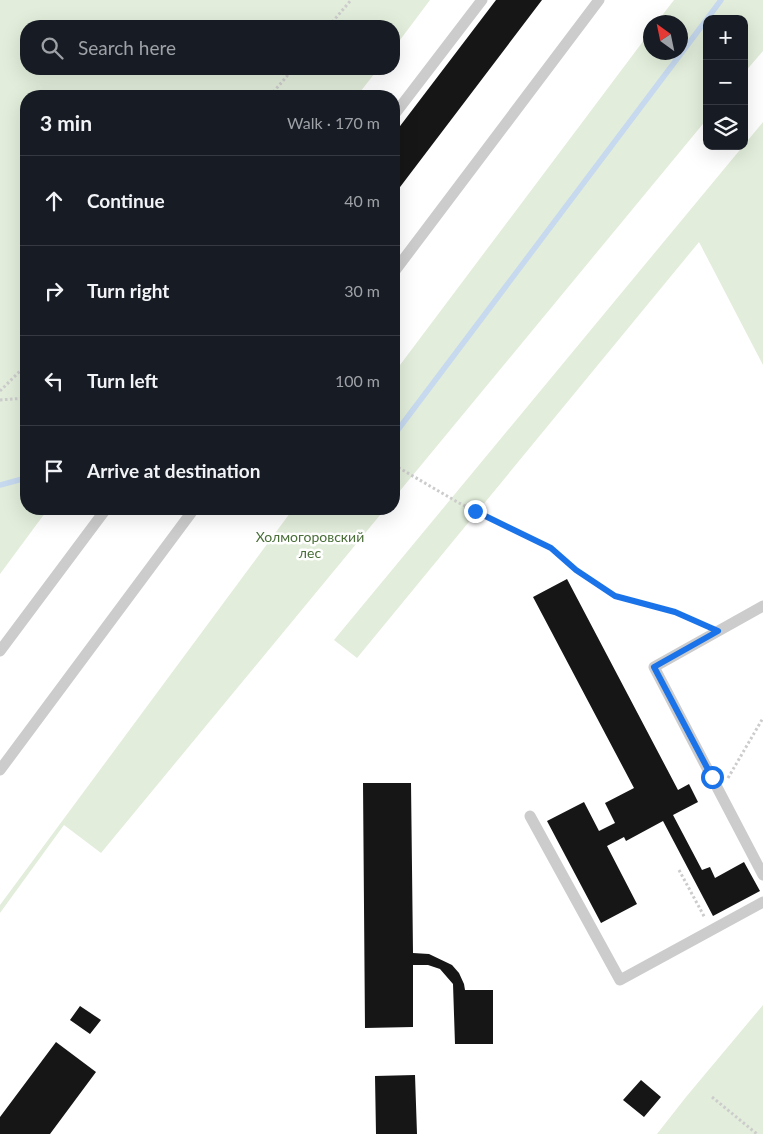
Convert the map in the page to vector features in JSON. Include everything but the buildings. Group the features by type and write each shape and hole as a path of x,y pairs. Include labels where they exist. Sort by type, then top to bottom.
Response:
{"lane":[{"path":"400,107 482,0"},
{"path":"400,264 599,0"},
{"path":"0,651 102,515"},
{"path":"0,770 190,515"},
{"path":"763,606 654,667 763,875"},
{"path":"530,816 620,980 763,902"}],"path":[{"path":"334,20 351,0"},
{"path":"275,90 289,75"},
{"path":"0,391 20,371"},
{"path":"0,400 20,398"},
{"path":"400,469 459,503 551,548 576,570 615,596 675,612 718,631"},
{"path":"720,792 763,718"},
{"path":"679,870 712,930"},
{"path":"712,1097 757,1134"}],"green space":[{"path":"0,0 430,0 400,40 400,20 20,20 20,75 373,75 362,90 20,90 20,515 44,515 0,574"},
{"path":"674,0 763,0 763,51 748,68 748,15 703,15 703,124 400,491 400,365 643,41 643,60 688,60 688,15 662,15"},
{"name":"Холмогоровский лес","path":"763,122 763,365 699,242 357,658 334,640 740,150 748,150 748,140"},
{"name":"Холмогоровский лес","path":"289,515 380,515 101,853 64,825 0,913 0,905"},
{"path":"763,1005 763,1134 657,1134 686,1097"}],"waterway":[{"path":"710,15 721,0"},
{"path":"400,427 703,24"},
{"path":"0,485 20,480"}],"route":[{"path":"475,511 551,548 576,570 615,596 675,612 718,631 654,667 712,777"}]}
